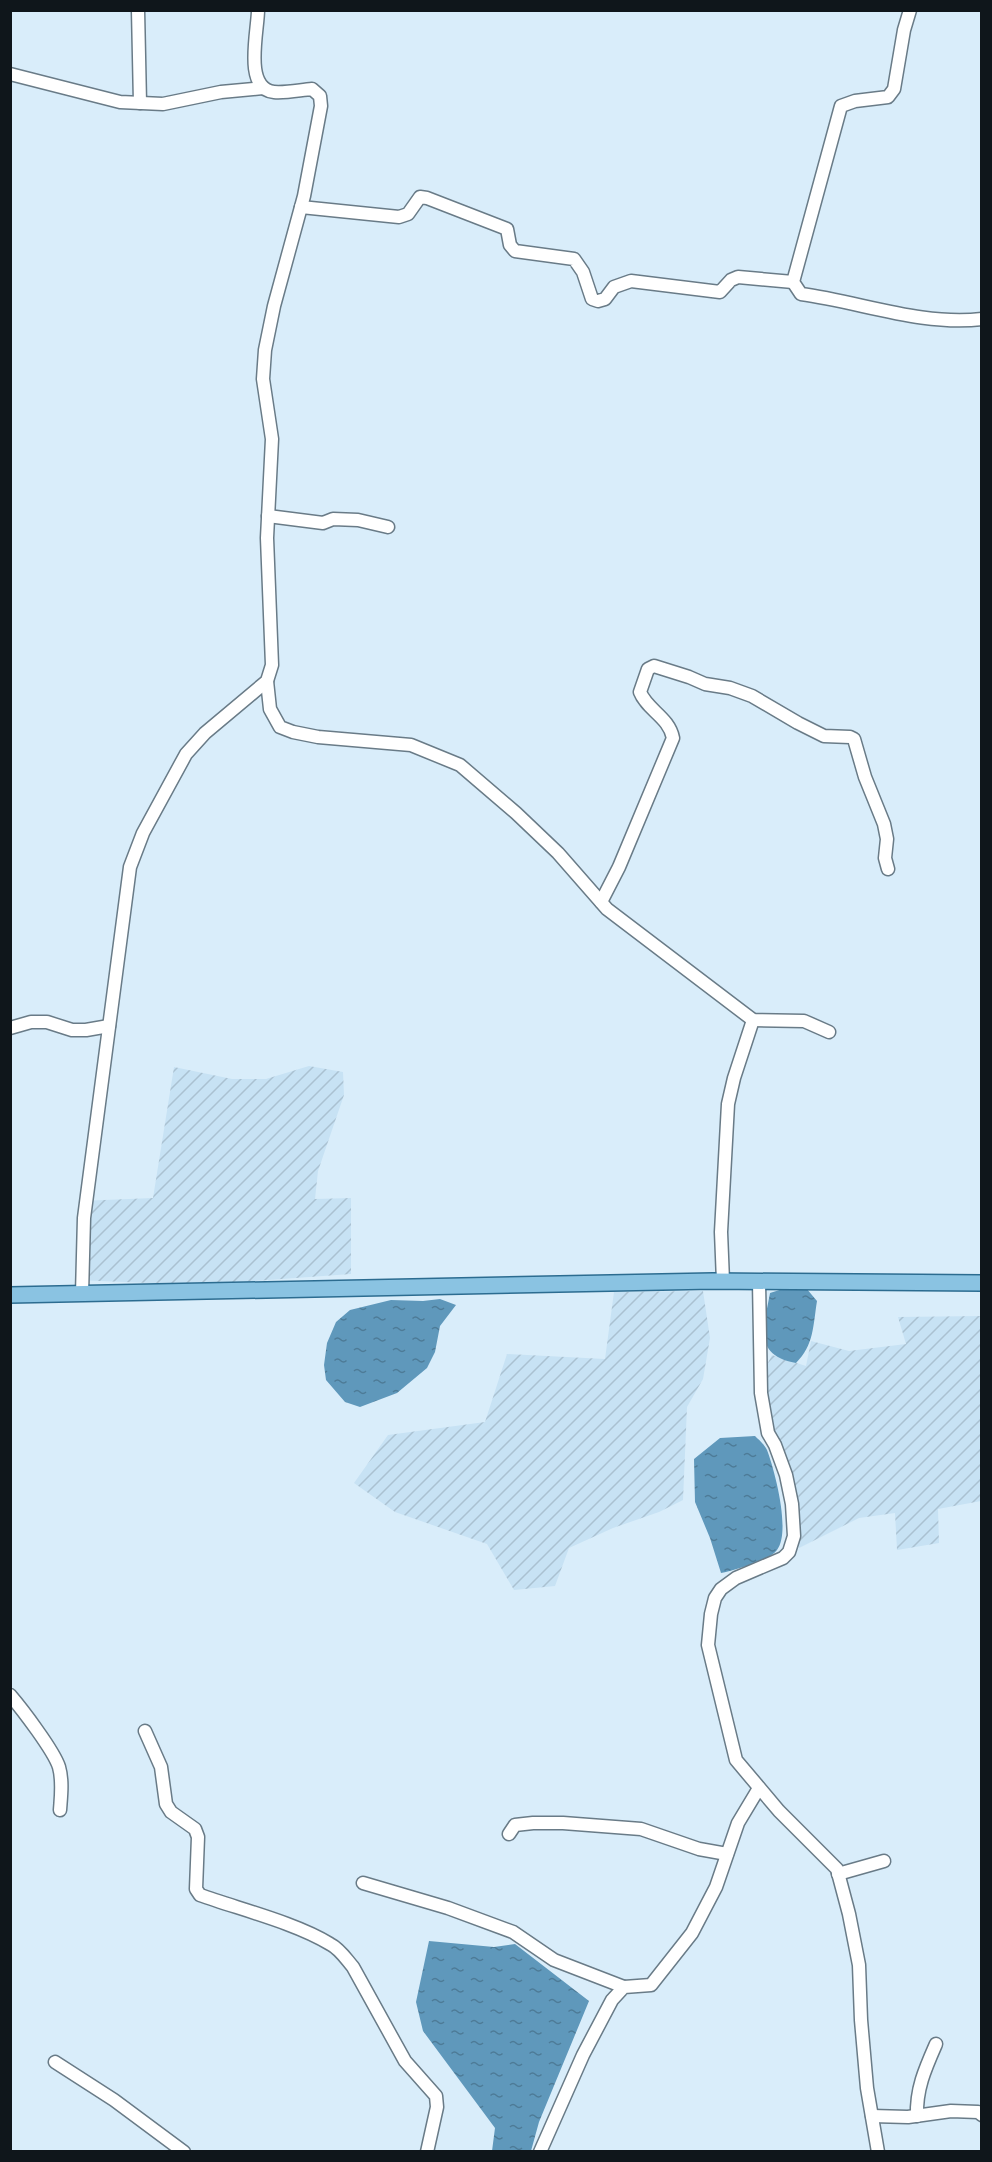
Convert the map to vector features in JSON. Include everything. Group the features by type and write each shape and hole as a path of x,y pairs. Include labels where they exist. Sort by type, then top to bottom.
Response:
{"main road":[{"path":"10,1295 723,1281 981,1283"}],"street":[{"path":"138,10 140,103"},
{"path":"258,10 254,65 255,77 263,88"},
{"path":"910,10 904,30 894,89 888,97 841,105 793,282 801,294 934,319 966,321 981,319"},
{"path":"10,74 120,102 163,104 221,92 263,88 272,92 312,89 320,96 321,106 301,207 274,306 265,350 263,379 272,439 267,538 272,665 267,681 270,708 279,727 318,737 411,745 460,765 558,853 607,909 753,1020 804,1022 829,1032"},
{"path":"301,207 399,217 408,214 420,197 427,198 507,228 510,245 515,251 574,259 582,272 591,298 598,301 605,299 614,287 631,280 720,292 731,280 738,277 793,282"},
{"path":"268,516 323,523 333,519 358,520 388,527"},
{"path":"601,902 619,867 673,738 672,730 658,712 644,700 640,692 648,669 654,666 705,684 730,688 752,696 824,736 854,739 865,777 884,824 887,839 885,858 888,869"},
{"path":"82,1294 84,1218 130,867 143,833 160,800 194,744 267,681"},
{"path":"723,1281 721,1232 728,1104 753,1020"},
{"path":"10,1028 31,1022 47,1022 72,1030 109,1026"},
{"path":"759,1281 761,1393 768,1433 786,1475 792,1504 794,1536 789,1552 783,1558 736,1578 721,1589 715,1598 711,1614 708,1645 736,1760 779,1811 837,1869 859,1965 867,2088 878,2151"},
{"path":"10,1695 50,1750 58,1765 62,1782 60,1810"},
{"path":"145,1731 161,1767 166,1804 171,1812 195,1829 198,1837 196,1889 200,1895 289,1925 331,1944 344,1955 353,1967 405,2061 436,2096 437,2107 427,2151"},
{"path":"363,1883 448,1908 513,1932 554,1960 624,1987 651,1985 692,1933 716,1887 738,1822 759,1788"},
{"path":"509,1834 515,1825 533,1823 641,1828 699,1849 727,1854"},
{"path":"838,1874 884,1861"},
{"path":"540,2151 583,2055 612,2000 624,1987"},
{"path":"917,2116 916,2098 922,2074 936,2044"},
{"path":"56,2062 114,2100 184,2151"},
{"path":"872,2116 917,2116 951,2111 978,2112 981,2115"}],"shaded area":[{"path":"309,1066 343,1072 344,1095 318,1171 315,1199 351,1198 351,1274 197,1285 76,1280 80,1201 153,1198 174,1067 232,1079 266,1079"},
{"path":"703,1291 710,1338 703,1379 687,1407 683,1500 569,1548 555,1586 514,1590 487,1544 395,1512 354,1483 388,1435 485,1422 507,1354 605,1359 614,1292"},
{"path":"981,1316 981,1501 938,1509 939,1543 897,1550 895,1513 859,1518 799,1548 786,1475 760,1378 772,1355 806,1366 811,1341 849,1351 906,1344 898,1317"}],"water":[{"path":"789,1287 806,1288 817,1301 810,1342 796,1363 782,1359 773,1353 767,1346 764,1328 770,1293"},
{"path":"440,1299 456,1305 440,1326 435,1352 427,1368 397,1393 360,1407 345,1402 326,1380 324,1365 327,1343 336,1322 350,1310 391,1300"},
{"path":"755,1436 767,1450 774,1472 782,1516 781,1541 777,1550 767,1558 721,1573 695,1502 694,1459 720,1438"},
{"path":"429,1941 494,1947 515,1944 589,2001 539,2122 531,2151 492,2151 495,2128 423,2031 416,2002"}]}
